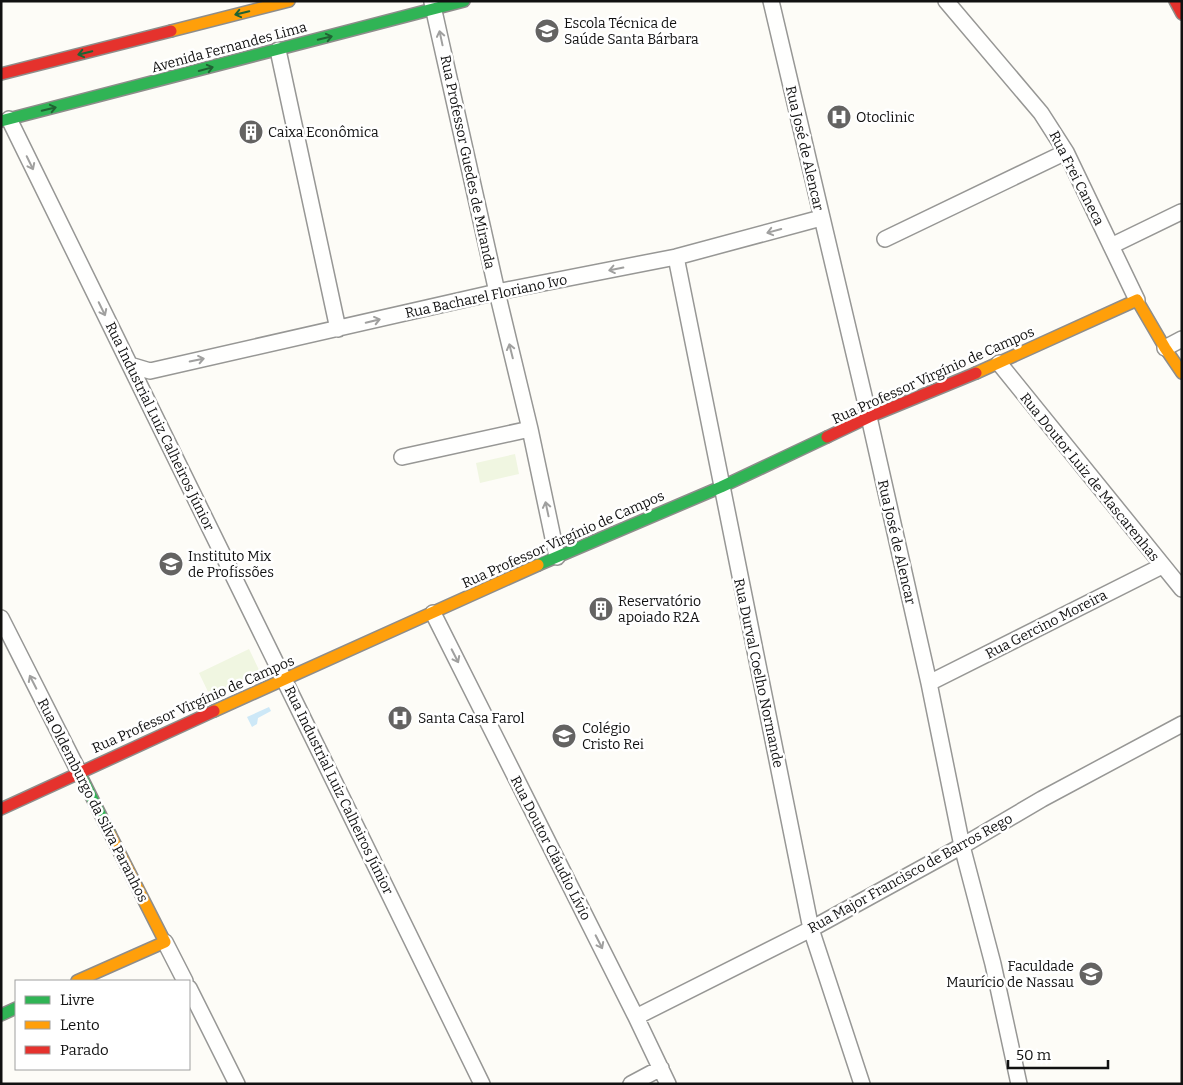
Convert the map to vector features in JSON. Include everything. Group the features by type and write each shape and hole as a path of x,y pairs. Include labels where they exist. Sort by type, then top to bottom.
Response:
{"main road":[{"name":"Avenida Fernandes Lima","path":"1,74 290,1"},
{"name":"Avenida Fernandes Lima","path":"5,120 278,50 434,5 464,1"},
{"path":"1175,1 1182,14"},
{"name":"Rua Professor Virgínio de Campos","path":"1,808 557,557 721,487 869,418 999,363 1137,300"},
{"name":"Rua Frei Caneca","path":"1137,300 1182,373"},
{"name":"Rua Oldemburgo da Silva Paranhos","path":"79,772 166,942"},
{"path":"79,980 166,942"},
{"path":"1,1015 15,1008"}],"street":[{"name":"Rua José de Alencar","path":"771,1 869,418 929,683 962,846 993,964 1019,1084"},
{"name":"Rua Frei Caneca","path":"946,1 1041,113 1066,152 1137,300"},
{"name":"Rua Professor Guedes de Miranda","path":"434,5 557,557"},
{"path":"278,50 338,329"},
{"name":"Rua Industrial Luiz Calheiros Júnior","path":"5,120 130,364 482,1084"},
{"path":"885,240 1066,152"},
{"path":"1111,246 1181,212"},
{"name":"Rua Bacharel Floriano Ivo","path":"150,371 497,292 676,257 821,218"},
{"name":"Rua Durval Coelho Normande","path":"676,257 811,928 862,1084"},
{"path":"1165,348 1182,340"},
{"name":"Rua Doutor Luiz de Mascarenhas","path":"999,363 1182,589"},
{"path":"130,364 150,371 142,391"},
{"path":"402,457 530,429"},
{"name":"Rua Gercino Moreira","path":"929,683 1162,566"},
{"name":"Rua Doutor Cláudio Lívio","path":"433,613 668,1084"},
{"name":"Rua Oldemburgo da Silva Paranhos","path":"1,618 79,772"},
{"name":"Rua Major Francisco de Barros Rego","path":"636,1017 811,928 962,846 1042,799 1182,724"},
{"name":"Rua Oldemburgo da Silva Paranhos","path":"166,942 185,980"},
{"path":"190,990 237,1084"},
{"path":"631,1084 661,1068"}],"green space":[{"path":"515,454 519,474 480,483 476,463"},
{"path":"249,649 261,674 211,698 199,673"}],"water":[{"path":"269,707 271,711 258,718 257,724 252,727 247,717"}],"traffic: fast":[{"path":"1,121 464,1"},
{"path":"538,565 721,487 827,437"},
{"path":"79,772 110,834"},
{"path":"1,1015 15,1008"}],"traffic: slow":[{"path":"171,31 289,1"},
{"path":"976,373 1137,300 1182,373"},
{"path":"214,711 538,565"},
{"path":"79,980 165,942 110,834"}],"traffic: jam":[{"path":"1175,1 1182,14"},
{"path":"1,74 171,31"},
{"path":"827,437 869,417 976,373"},
{"path":"1,809 214,711"}],"place":[{"name":"Escola Técnica de Saúde Santa Bárbara","path":"547,31"},
{"name":"Otoclinic","path":"839,117"},
{"name":"Caixa Econômica","path":"251,132"},
{"name":"Instituto Mix de Profissões","path":"171,564"},
{"name":"Reservatório apoiado R2A","path":"601,609"},
{"name":"Santa Casa Farol","path":"400,718"},
{"name":"Colégio Cristo Rei","path":"564,736"},
{"name":"Faculdade Maurício de Nassau","path":"1091,974"}]}
